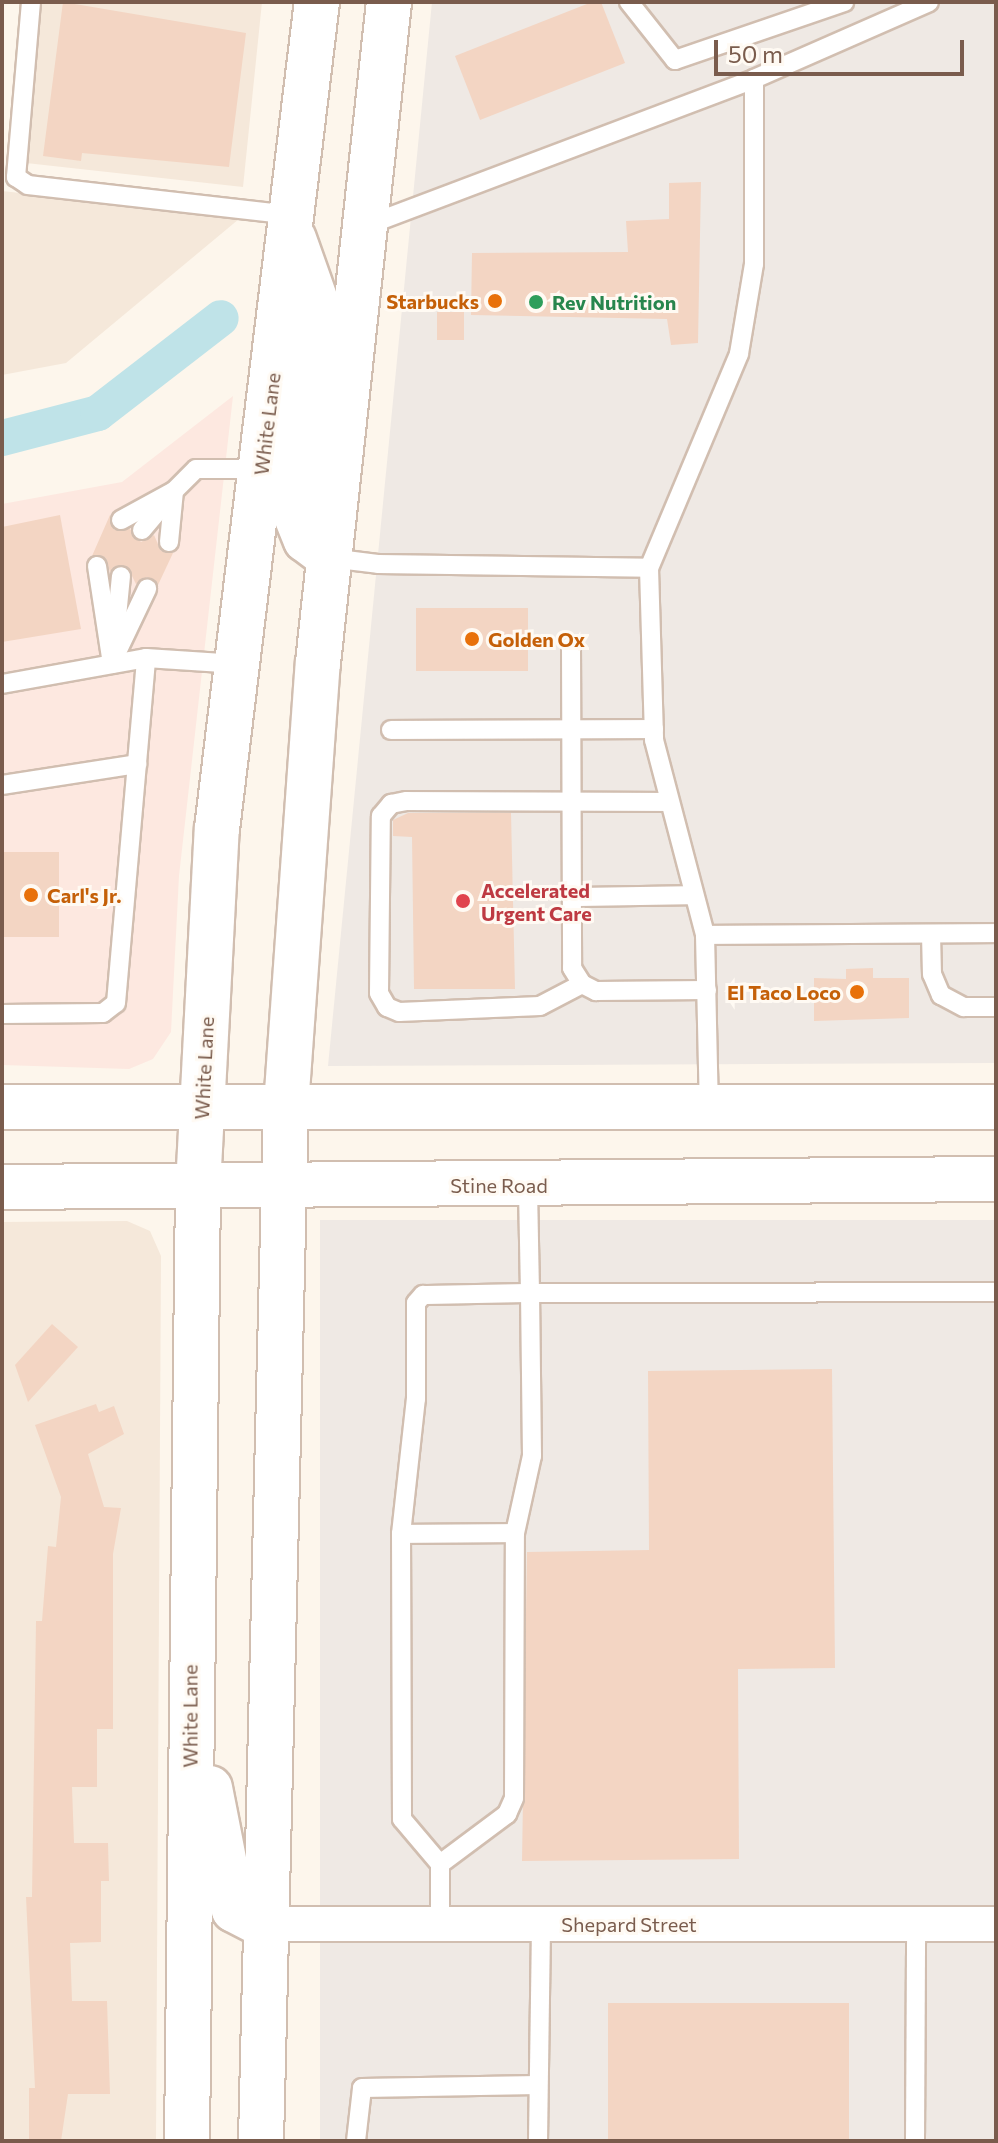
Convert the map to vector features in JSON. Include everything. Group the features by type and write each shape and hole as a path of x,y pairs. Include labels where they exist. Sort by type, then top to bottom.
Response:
{"main road":[{"name":"White Lane","path":"187,2141 190,1671 198,1187 217,829 317,2"},
{"path":"261,2141 262,1924 286,1106 304,819 389,2"},
{"path":"291,222 317,304 294,511 306,540 330,558"},
{"path":"2,1107 996,1107"},
{"path":"761,1179 996,1149"},
{"name":"Stine Road","path":"2,1187 528,1186 761,1179 996,1179"},
{"path":"190,1671 227,1891 234,1910 262,1924"}],"street":[{"name":"Shepard Street","path":"262,1924 996,1924"}],"lane":[{"path":"31,2 16,177 28,185 291,222"},
{"path":"629,2 675,60 792,10 844,2"},
{"path":"366,226 754,79 929,2"},
{"path":"709,1106 705,935 668,802 654,729 649,568 739,354 754,264 754,79"},
{"path":"142,530 196,469 261,469"},
{"path":"121,520 174,491"},
{"path":"169,542 174,491"},
{"path":"330,558 378,564 649,568"},
{"path":"97,566 112,664"},
{"path":"112,664 121,576"},
{"path":"112,664 147,589"},
{"path":"571,646 572,968 582,984 596,991 707,990"},
{"path":"2,684 146,658 238,664"},
{"path":"2,1014 103,1013 116,1003 146,658"},
{"path":"391,730 654,729"},
{"path":"2,785 137,764"},
{"path":"582,984 540,1006 399,1012 379,993 381,816 391,804 668,802"},
{"path":"572,897 693,895"},
{"path":"705,935 996,933"},
{"path":"931,934 932,974 941,995 964,1007 996,1007"},
{"path":"440,1864 512,1807 515,1533 532,1456 528,1186"},
{"path":"440,1924 440,1864 402,1819 401,1534 416,1399 418,1297 530,1293 996,1292"},
{"path":"401,1534 515,1533"},
{"path":"538,2141 541,1924"},
{"path":"915,2141 916,1924"},
{"path":"356,2141 362,2088 538,2085"}],"shaded area":[{"path":"28,2 262,2 243,187 26,163"},
{"path":"432,2 996,2 996,1063 328,1066"},
{"path":"2,191 239,219 66,363 2,375"},
{"path":"233,396 179,876 171,1032 153,1059 129,1069 2,1065 2,504 122,482"},
{"path":"320,1220 996,1220 996,2141 320,2141"},
{"path":"127,1221 150,1231 161,1256 156,2141 2,2141 2,1222"}],"building":[{"path":"63,2 246,33 229,167 82,153 81,161 43,156"},
{"path":"592,2 601,2 625,63 480,120 455,56"},
{"path":"701,182 698,343 671,345 667,319 471,315 472,253 628,252 626,221 669,219 669,183"},
{"path":"437,312 464,312 464,340 437,340"},
{"path":"60,515 81,629 2,642 2,527"},
{"path":"110,515 114,530 130,529 141,542 154,535 161,551 173,553 158,585 147,577 136,584 127,566 110,572 106,558 92,556"},
{"name":"Golden Ox","path":"416,608 528,608 528,671 416,671"},
{"name":"Accelerated Urgent Care","path":"408,813 511,813 515,989 414,989 412,837 393,836 393,820"},
{"name":"Carl's Jr.","path":"2,852 59,852 59,937 2,937"},
{"path":"873,968 873,978 909,978 909,1018 814,1021 814,978 846,979 846,969"},
{"path":"52,1324 78,1347 28,1402 15,1365"},
{"path":"832,1369 835,1668 738,1669 739,1859 522,1861 527,1552 649,1550 648,1371"},
{"path":"96,1404 99,1412 114,1406 124,1434 88,1454 104,1507 121,1508 113,1554 113,1729 97,1729 97,1787 72,1787 74,1843 108,1843 109,1881 101,1881 101,1942 70,1943 72,2001 107,2001 110,2094 68,2094 61,2141 29,2141 29,2088 35,2088 26,1897 32,1897 36,1621 42,1621 48,1546 56,1547 61,1497 35,1425"},
{"path":"608,2003 849,2003 849,2141 608,2141"}],"waterway":[{"path":"2,438 98,413 221,318"}],"place":[{"name":"Starbucks","path":"495,301"},
{"name":"Rev Nutrition","path":"536,302"},
{"name":"Golden Ox","path":"472,639"},
{"name":"Carl's Jr.","path":"31,895"},
{"name":"Accelerated Urgent Care","path":"463,901"},
{"name":"El Taco Loco","path":"857,992"}]}
